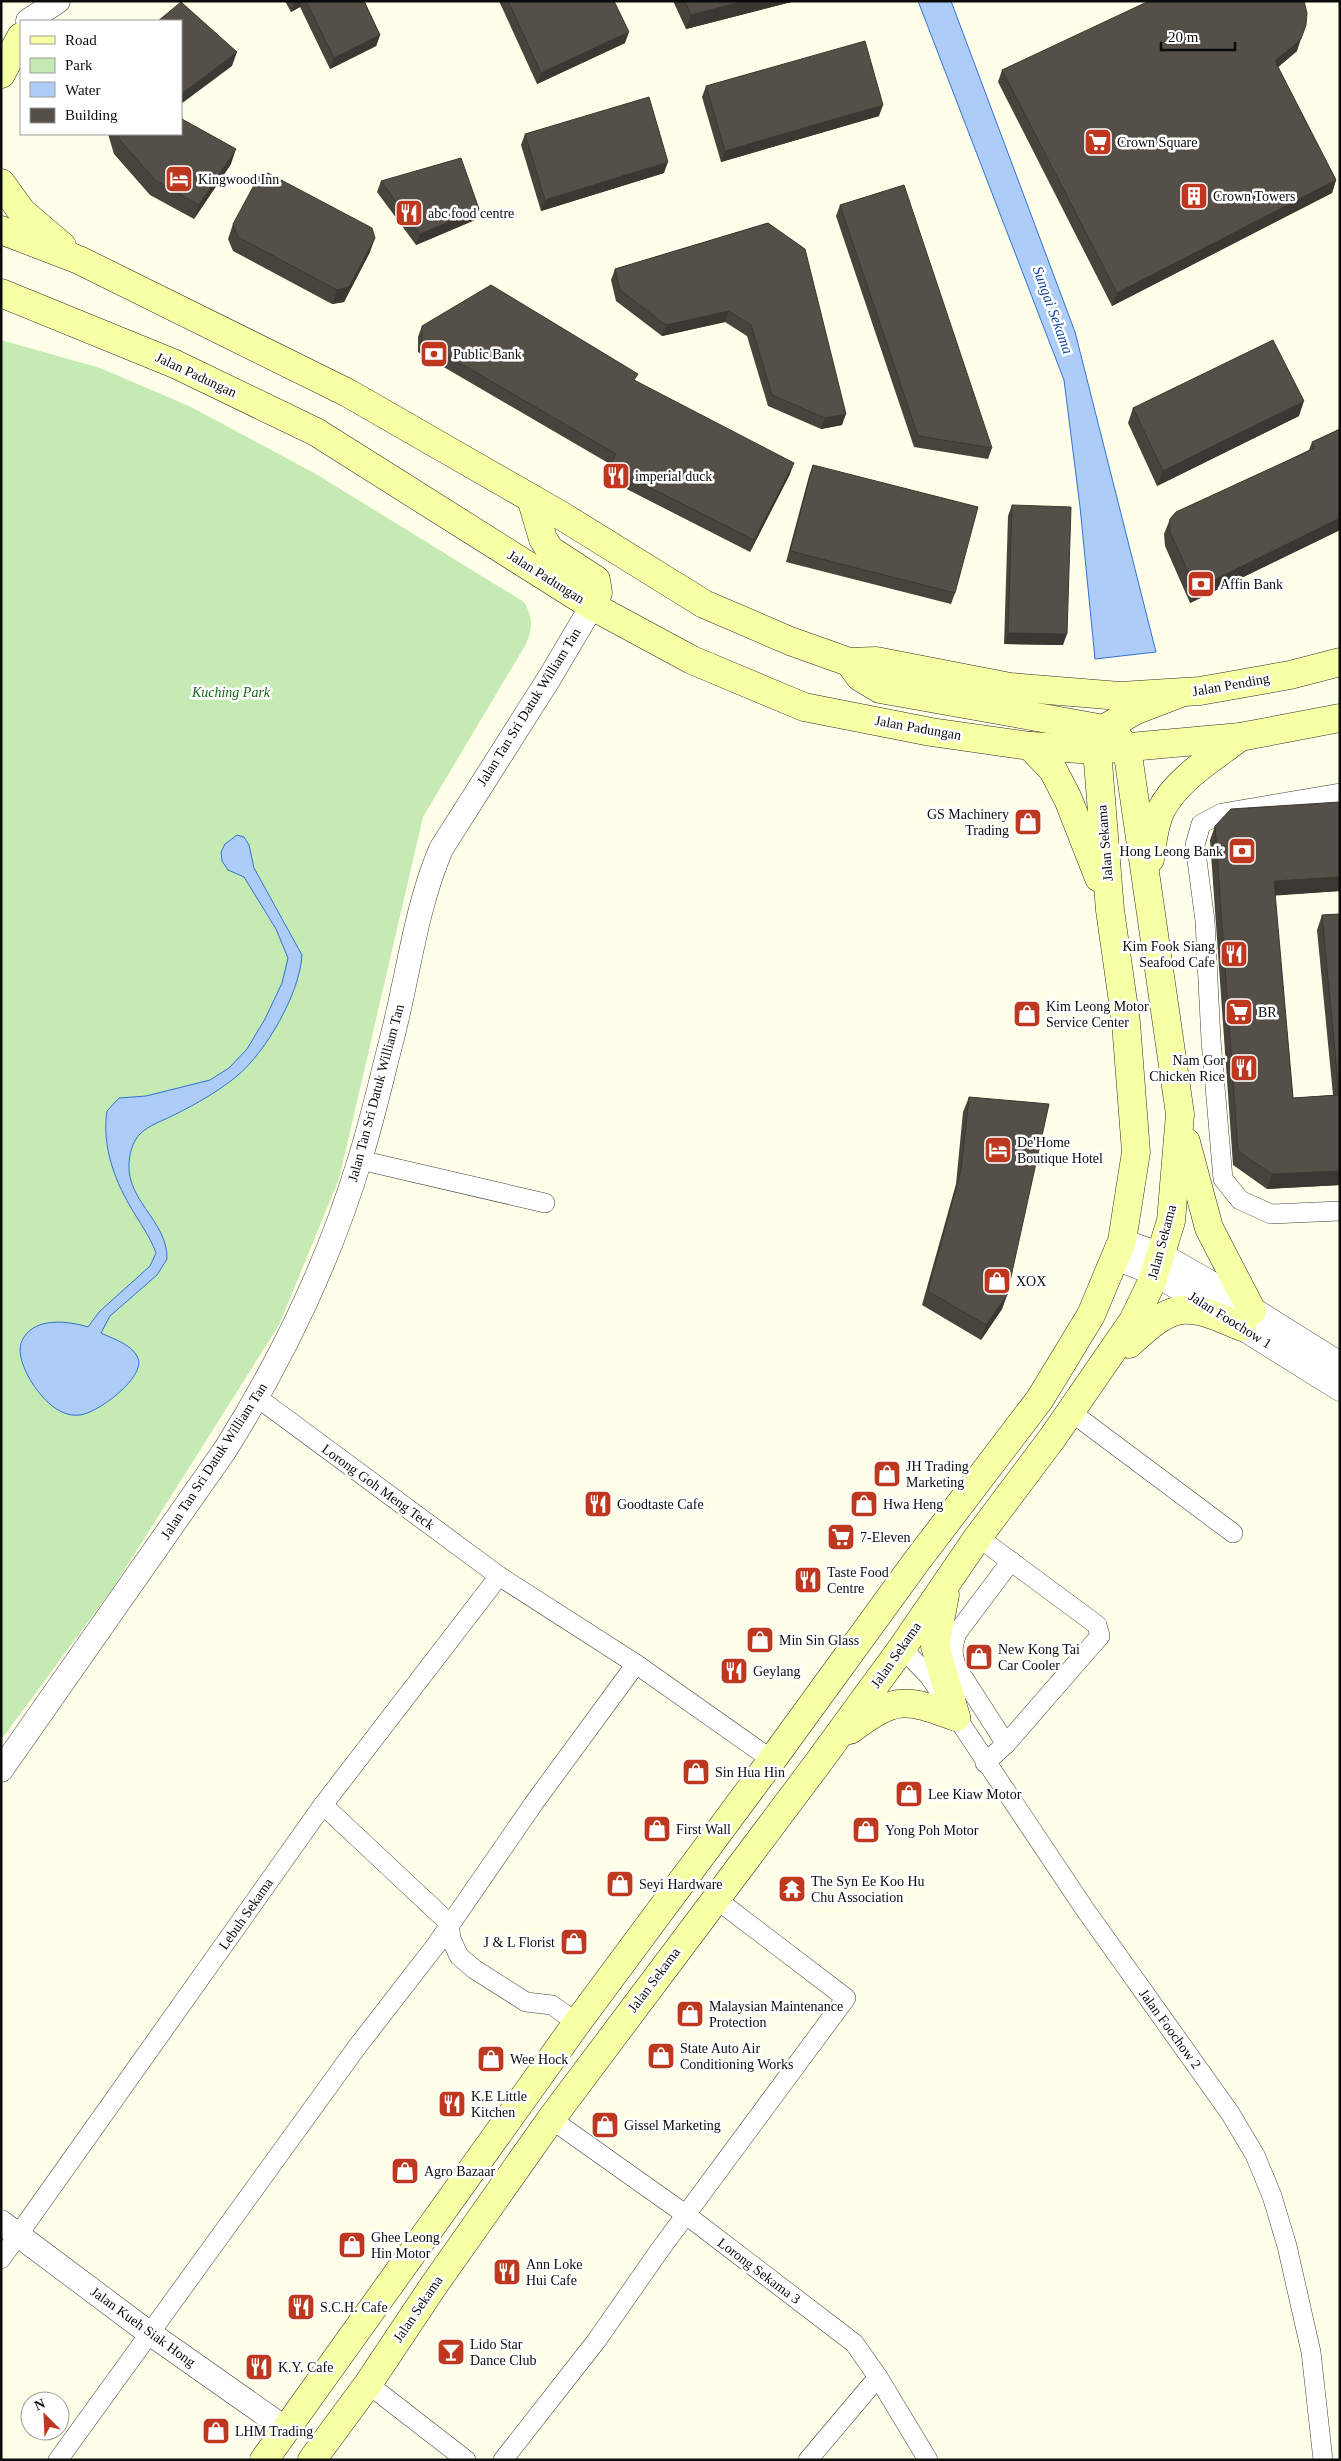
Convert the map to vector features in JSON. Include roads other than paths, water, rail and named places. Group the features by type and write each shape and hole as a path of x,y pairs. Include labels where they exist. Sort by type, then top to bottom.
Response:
{"main road":[{"path":"1,74 20,38"},
{"path":"1,183 22,212 79,260"},
{"path":"1,230 79,260 348,394 531,498 704,604 790,641 849,662 860,677 880,689 1000,712 1100,740 1134,711 1181,693"},
{"name":"Jalan Padungan","path":"1,293 175,364 316,432 592,606 692,660 804,707 931,732 1030,746 1100,740 1127,748"},
{"path":"531,498 543,539 550,550 596,580 598,594 592,606"},
{"name":"Jalan Pending","path":"849,662 876,661 1010,687 1120,696 1181,693 1290,675 1340,662"},
{"path":"1127,748 1240,737 1340,718"},
{"path":"1147,881 1154,832 1162,810 1175,791 1197,770 1240,737"},
{"name":"Jalan Sekama","path":"264,2460 577,2023 916,1562 1040,1399 1091,1315 1119,1249 1136,1152 1126,1024 1110,910 1100,740"},
{"path":"1030,746 1053,770 1068,799 1110,910"},
{"name":"Jalan Sekama","path":"312,2460 368,2384 434,2285 551,2119 725,1906 814,1767 902,1648 978,1536 1071,1412 1133,1321 1159,1264 1171,1221 1180,1114 1127,748"},
{"path":"1180,1114 1209,1228 1247,1319"},
{"path":"1099,1371 1156,1319 1181,1309 1205,1311 1247,1319"},
{"path":"950,1578 935,1646 956,1717"},
{"path":"798,1724 828,1703 868,1652 878,1645 902,1648"},
{"path":"814,1767 847,1733 873,1713 898,1703 920,1704 956,1717"},
{"path":"286,2429 293,2434 302,2432 314,2423 366,2348 400,2305 434,2285"}],"street":[{"path":"33,20 58,1"},
{"path":"1,41 20,29"},
{"name":"Jalan Tan Sri Datuk William Tan","path":"1,1770 225,1450 258,1398 294,1328 320,1271 360,1160 396,1023 430,874 441,849 514,735 592,606"},
{"path":"1340,793 1222,813 1201,824 1195,844 1205,921 1211,1040 1223,1179 1240,1200 1271,1214 1340,1212"},
{"path":"360,1160 544,1203"},
{"name":"Jalan Foochow 1","path":"1119,1249 1204,1279 1247,1319 1340,1389"},
{"name":"Jalan Foochow 1","path":"1247,1319 1340,1364"},
{"name":"Lorong Goh Meng Teck","path":"258,1398 499,1576 636,1664 772,1760"},
{"path":"1071,1412 1233,1533"},
{"path":"978,1536 1098,1625 1100,1636 1006,1744 985,1763"},
{"path":"1006,1744 957,1668 952,1646 957,1633 1011,1561"},
{"name":"Lebuh Sekama","path":"1,2259 10,2229 323,1805 499,1576"},
{"name":"Jalan Foochow 2","path":"902,1648 929,1676 985,1763 1140,1988 1230,2113 1255,2155 1272,2196 1292,2265 1311,2352 1323,2460"},
{"path":"63,2452 636,1664"},
{"path":"323,1805 449,1923 451,1939 459,1956 474,1969 526,2002 552,2005 577,2023"},
{"path":"503,2460 597,2340 686,2214 757,2122 846,1998 725,1906"},
{"name":"Lorong Sekama 3","path":"551,2119 686,2214 854,2343 878,2376 928,2460"},
{"name":"Jalan Kueh Siak Hong","path":"10,2229 286,2429"},
{"path":"808,2460 878,2376"},
{"path":"368,2384 466,2460"}],"water":[{"name":"Sungai Sekama","path":"918,1 951,1 1075,332 1156,652 1095,659 1080,507 1064,380"},
{"path":"237,835 244,837 249,845 254,868 302,955 295,987 280,1021 270,1037 237,1076 207,1097 147,1128 139,1135 132,1147 129,1170 132,1184 160,1232 165,1245 167,1259 157,1275 110,1316 101,1333 122,1342 135,1353 139,1366 135,1375 119,1393 98,1408 80,1415 64,1413 56,1409 43,1397 28,1376 20,1351 24,1337 37,1326 45,1323 63,1322 88,1327 99,1312 150,1266 156,1253 148,1235 124,1195 114,1172 106,1136 107,1111 119,1098 146,1096 210,1080 229,1068 247,1049 265,1019 282,983 288,958 276,929 244,877 228,870 222,861 221,852 225,844"}],"place":[{"name":"Crown Square","path":"1098,142"},
{"name":"Kingwood Inn","path":"179,179"},
{"name":"Crown Towers","path":"1194,196"},
{"name":"abc food centre","path":"409,213"},
{"name":"Public Bank","path":"434,354"},
{"name":"imperial duck","path":"616,476"},
{"name":"Affin Bank","path":"1201,584"},
{"name":"GS Machinery Trading","path":"1028,822"},
{"name":"Hong Leong Bank","path":"1242,851"},
{"name":"Kim Fook Siang Seafood Cafe","path":"1234,954"},
{"name":"BR","path":"1239,1012"},
{"name":"Kim Leong Motor Service Center","path":"1027,1014"},
{"name":"Nam Gor Chicken Rice","path":"1244,1068"},
{"name":"De'Home Boutique Hotel","path":"998,1150"},
{"name":"XOX","path":"997,1281"},
{"name":"JH Trading Marketing","path":"887,1474"},
{"name":"Goodtaste Cafe","path":"598,1504"},
{"name":"Hwa Heng","path":"864,1504"},
{"name":"7-Eleven","path":"841,1537"},
{"name":"Taste Food Centre","path":"808,1580"},
{"name":"Min Sin Glass","path":"760,1640"},
{"name":"New Kong Tai Car Cooler","path":"979,1657"},
{"name":"Geylang","path":"734,1671"},
{"name":"Sin Hua Hin","path":"696,1772"},
{"name":"Lee Kiaw Motor","path":"909,1794"},
{"name":"First Wall","path":"657,1829"},
{"name":"Yong Poh Motor","path":"866,1830"},
{"name":"Seyi Hardware","path":"620,1884"},
{"name":"The Syn Ee Koo Hu Chu Association","path":"792,1889"},
{"name":"J & L Florist","path":"574,1942"},
{"name":"Malaysian Maintenance Protection","path":"690,2014"},
{"name":"State Auto Air Conditioning Works","path":"661,2056"},
{"name":"Wee Hock","path":"491,2059"},
{"name":"K.E Little Kitchen","path":"452,2104"},
{"name":"Gissel Marketing","path":"605,2125"},
{"name":"Agro Bazaar","path":"405,2171"},
{"name":"Ghee Leong Hin Motor","path":"352,2245"},
{"name":"Ann Loke Hui Cafe","path":"507,2272"},
{"name":"S.C.H. Cafe","path":"301,2307"},
{"name":"Lido Star Dance Club","path":"451,2352"},
{"name":"K.Y. Cafe","path":"259,2367"},
{"name":"LHM Trading","path":"216,2431"}],"park label":[{"name":"Kuching Park","path":"231,692"}]}
